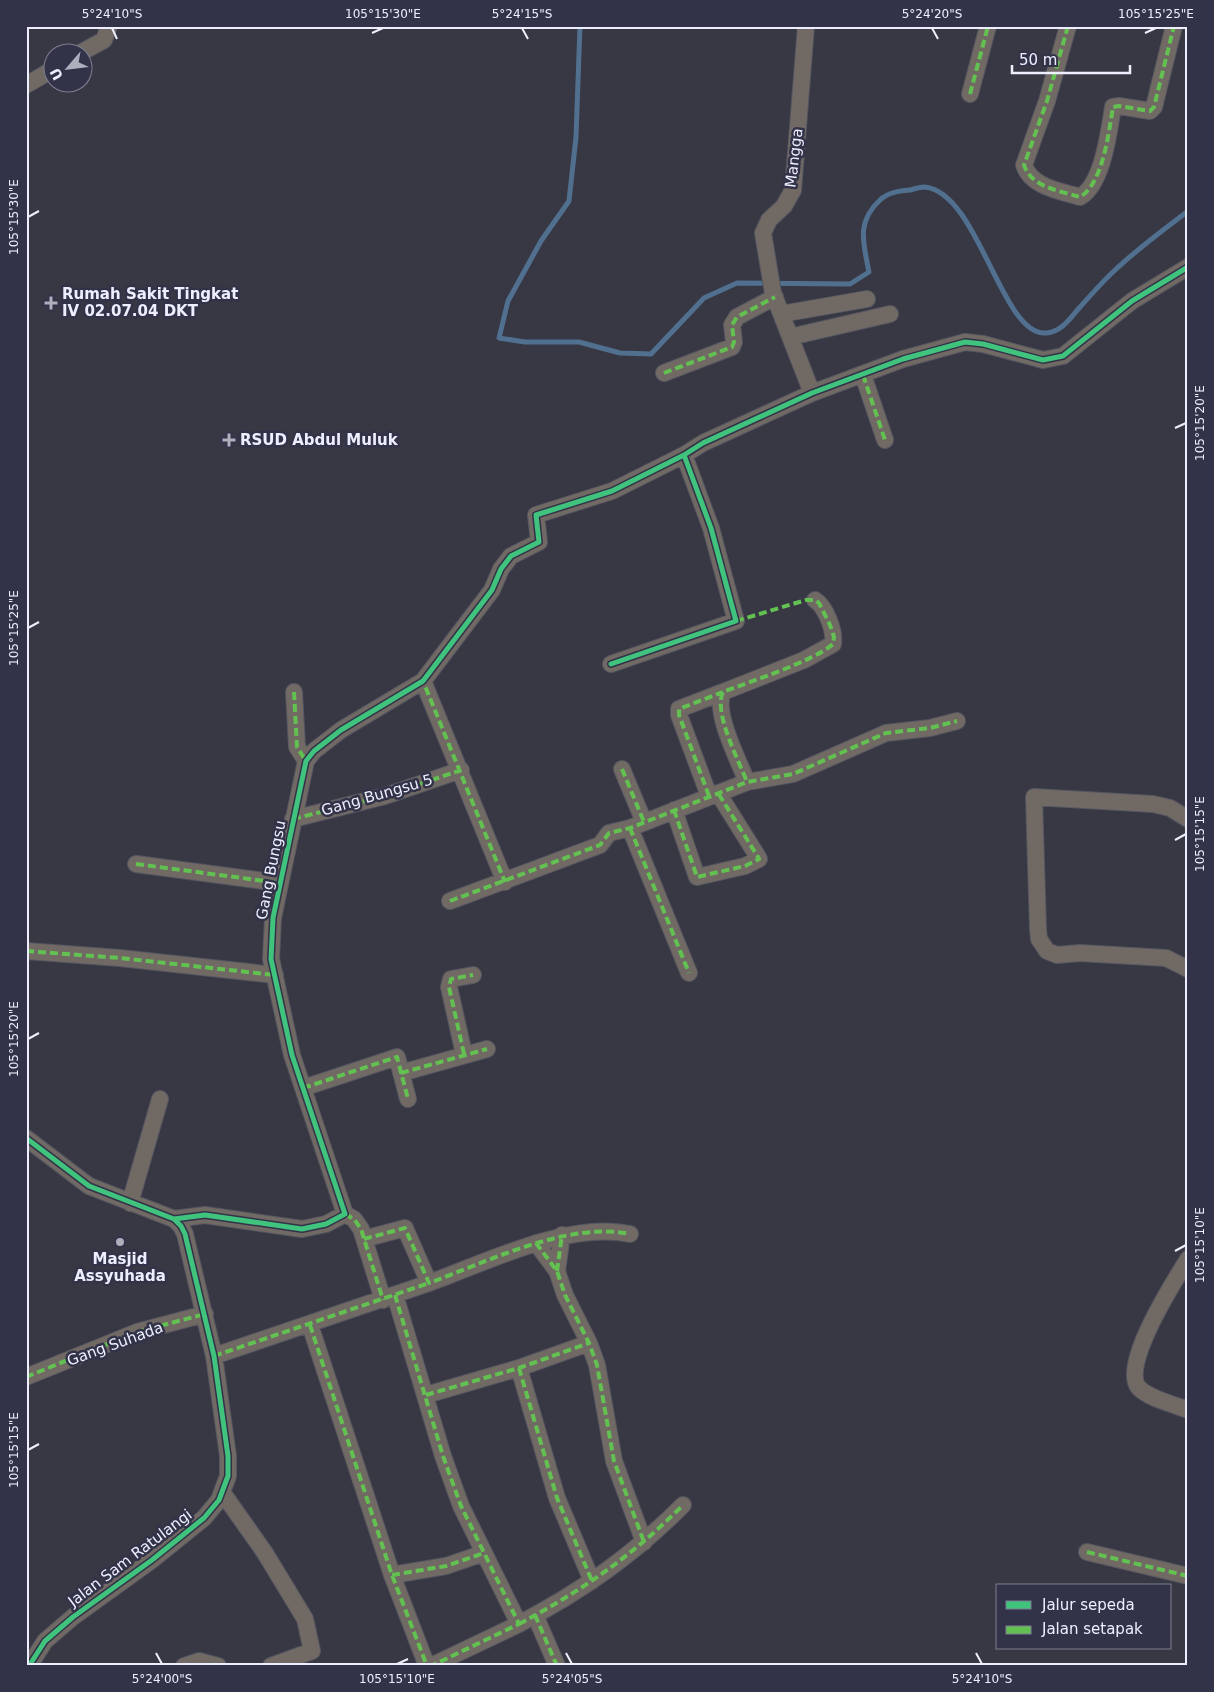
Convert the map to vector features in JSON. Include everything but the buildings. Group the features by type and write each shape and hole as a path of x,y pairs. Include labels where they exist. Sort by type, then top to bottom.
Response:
{"street":[{"name":"Mangga","path":"806,26 792,190 784,206 769,220 763,233 774,295 812,393"},
{"path":"970,94 988,26"},
{"path":"1068,26 1047,101 1024,164 1027,174 1033,180 1080,197 1088,190 1098,172 1114,107 1119,106 1150,111 1154,107 1174,26"},
{"path":"92,47 104,40 108,30"},
{"path":"26,85 42,76"},
{"path":"294,692 297,747 306,761 314,751 341,730 423,681 492,590 502,569 511,556 539,542 536,515 612,491 684,455 703,443 812,393 903,359 965,342 983,344 1043,360 1063,356 1132,302 1188,267"},
{"path":"664,373 732,347 734,342 732,325 737,317 774,295"},
{"path":"781,314 867,299"},
{"path":"790,337 890,314"},
{"path":"863,375 885,440"},
{"path":"611,664 736,621 711,528 684,455"},
{"path":"674,810 698,877 745,866 759,860 714,794 679,715 680,709 804,660 833,644 834,638 830,625 819,603 815,600"},
{"path":"423,681 505,882"},
{"path":"723,692 719,699 721,714 747,782"},
{"path":"450,901 600,845 609,833 637,825 747,782 793,774 886,733 930,728 956,722"},
{"name":"Gang Bungsu","path":"306,761 273,918 271,959 292,1055 345,1214"},
{"path":"622,769 637,825 690,973"},
{"name":"Gang Bungsu 5","path":"293,819 385,796 460,770"},
{"path":"1188,819 1170,808 1153,804 1034,797 1038,929 1039,939 1046,951 1057,955 1080,953 1166,958 1188,969"},
{"path":"136,864 280,883"},
{"path":"26,951 120,958 274,975"},
{"path":"464,1054 449,987 452,979 473,975"},
{"path":"401,1073 487,1049"},
{"path":"303,1088 397,1057 408,1100"},
{"path":"130,1204 160,1099"},
{"path":"26,1138 89,1186 174,1220 205,1215 302,1228 326,1224 345,1214 358,1224 426,1395 443,1456 461,1506 519,1624"},
{"name":"Jalan Sam Ratulangi","path":"29,1666 45,1641 204,1518 219,1500 228,1476 228,1456 214,1356 185,1234 182,1226 174,1220"},
{"path":"364,1239 405,1228 429,1283"},
{"path":"214,1356 389,1298 562,1235 614,1230 630,1234"},
{"path":"556,1271 562,1235"},
{"path":"536,1244 556,1271 597,1365 614,1461 644,1542"},
{"path":"1188,1259 1158,1309 1138,1353 1134,1376 1137,1386 1145,1393 1188,1410"},
{"name":"Gang Suhada","path":"26,1377 137,1332 205,1314"},
{"path":"310,1325 392,1575 427,1666"},
{"path":"426,1395 519,1368 589,1343"},
{"path":"519,1368 557,1498 592,1581"},
{"path":"222,1492 266,1553 305,1619 312,1651 271,1666"},
{"path":"432,1666 519,1624 592,1581 644,1542 683,1505"},
{"path":"392,1575 446,1566 484,1552"},
{"path":"1087,1552 1188,1576"},
{"path":"535,1615 556,1666"},
{"path":"26,1661 29,1666"},
{"path":"184,1666 199,1661 218,1666"}],"waterway":[{"path":"580,26 576,137 569,201 541,241 508,301 499,338 525,342 579,342 620,353 651,354 704,298 737,283 850,284 869,272 863,233 873,207 891,193 925,187 944,195 960,213 975,237 1002,290 1016,312 1030,328 1046,333 1052,332 1065,324 1123,263 1188,211"}],"marked path":[{"path":"970,94 988,26"},
{"path":"1068,26 1047,101 1024,165 1033,178 1040,183 1055,190 1080,197 1094,181 1104,156 1113,107 1119,106 1150,111 1154,107 1174,26"},
{"path":"664,373 732,347 734,342 732,325 737,317 775,297"},
{"path":"863,375 885,440"},
{"path":"736,621 806,600 815,600 819,603 834,637 833,644 811,658 723,692 721,712 724,724 747,782"},
{"path":"419,684 423,681 505,882"},
{"path":"294,692 297,747 306,761"},
{"path":"709,796 679,715 679,709 723,692"},
{"path":"450,901 600,845 609,833 630,828 747,782 793,774 886,733 930,728 957,721"},
{"path":"622,769 644,822"},
{"path":"293,819 385,796 461,770"},
{"path":"674,810 697,877 745,866 759,859 718,793"},
{"path":"630,828 689,973"},
{"path":"136,864 280,883"},
{"path":"26,951 120,958 275,975"},
{"path":"464,1054 449,987 451,979 473,975"},
{"path":"401,1073 487,1049"},
{"path":"303,1088 397,1057 408,1099"},
{"path":"345,1214 354,1219 361,1229 383,1300"},
{"path":"364,1239 405,1228 429,1283 502,1255 554,1238 581,1233 606,1232 630,1234"},
{"path":"557,1271 562,1235"},
{"path":"536,1243 557,1271 565,1295 589,1343 597,1365 614,1461 644,1542"},
{"path":"214,1356 429,1283"},
{"path":"395,1295 443,1456 461,1506 519,1624 431,1666"},
{"path":"26,1377 137,1332 205,1314"},
{"path":"310,1325 392,1575 427,1666"},
{"path":"426,1395 519,1368 589,1343"},
{"path":"519,1368 557,1498 592,1581"},
{"path":"519,1624 586,1585 606,1571 645,1540 683,1505"},
{"path":"1087,1552 1188,1576"},
{"path":"392,1575 446,1566 484,1553"},
{"path":"535,1615 557,1666"}],"cycle path":[{"path":"611,664 736,621 711,528 684,455 703,443 812,393 903,359 965,342 983,344 1043,360 1063,356 1132,301 1188,267"},
{"path":"174,1219 205,1215 302,1229 326,1224 345,1214 292,1055 271,959 273,918 306,761 314,751 341,730 423,681 492,590 501,569 511,556 539,542 536,515 612,491 684,455"},
{"path":"26,1138 89,1186 174,1219 181,1226 185,1234 214,1356 228,1456 228,1476 219,1500 204,1518 152,1560 73,1617 45,1641 29,1666"}],"place":[{"name":"Rumah Sakit Tingkat IV 02.07.04 DKT","path":"51,303"},
{"name":"RSUD Abdul Muluk","path":"229,440"},
{"name":"Masjid Assyuhada","path":"120,1242"}]}
